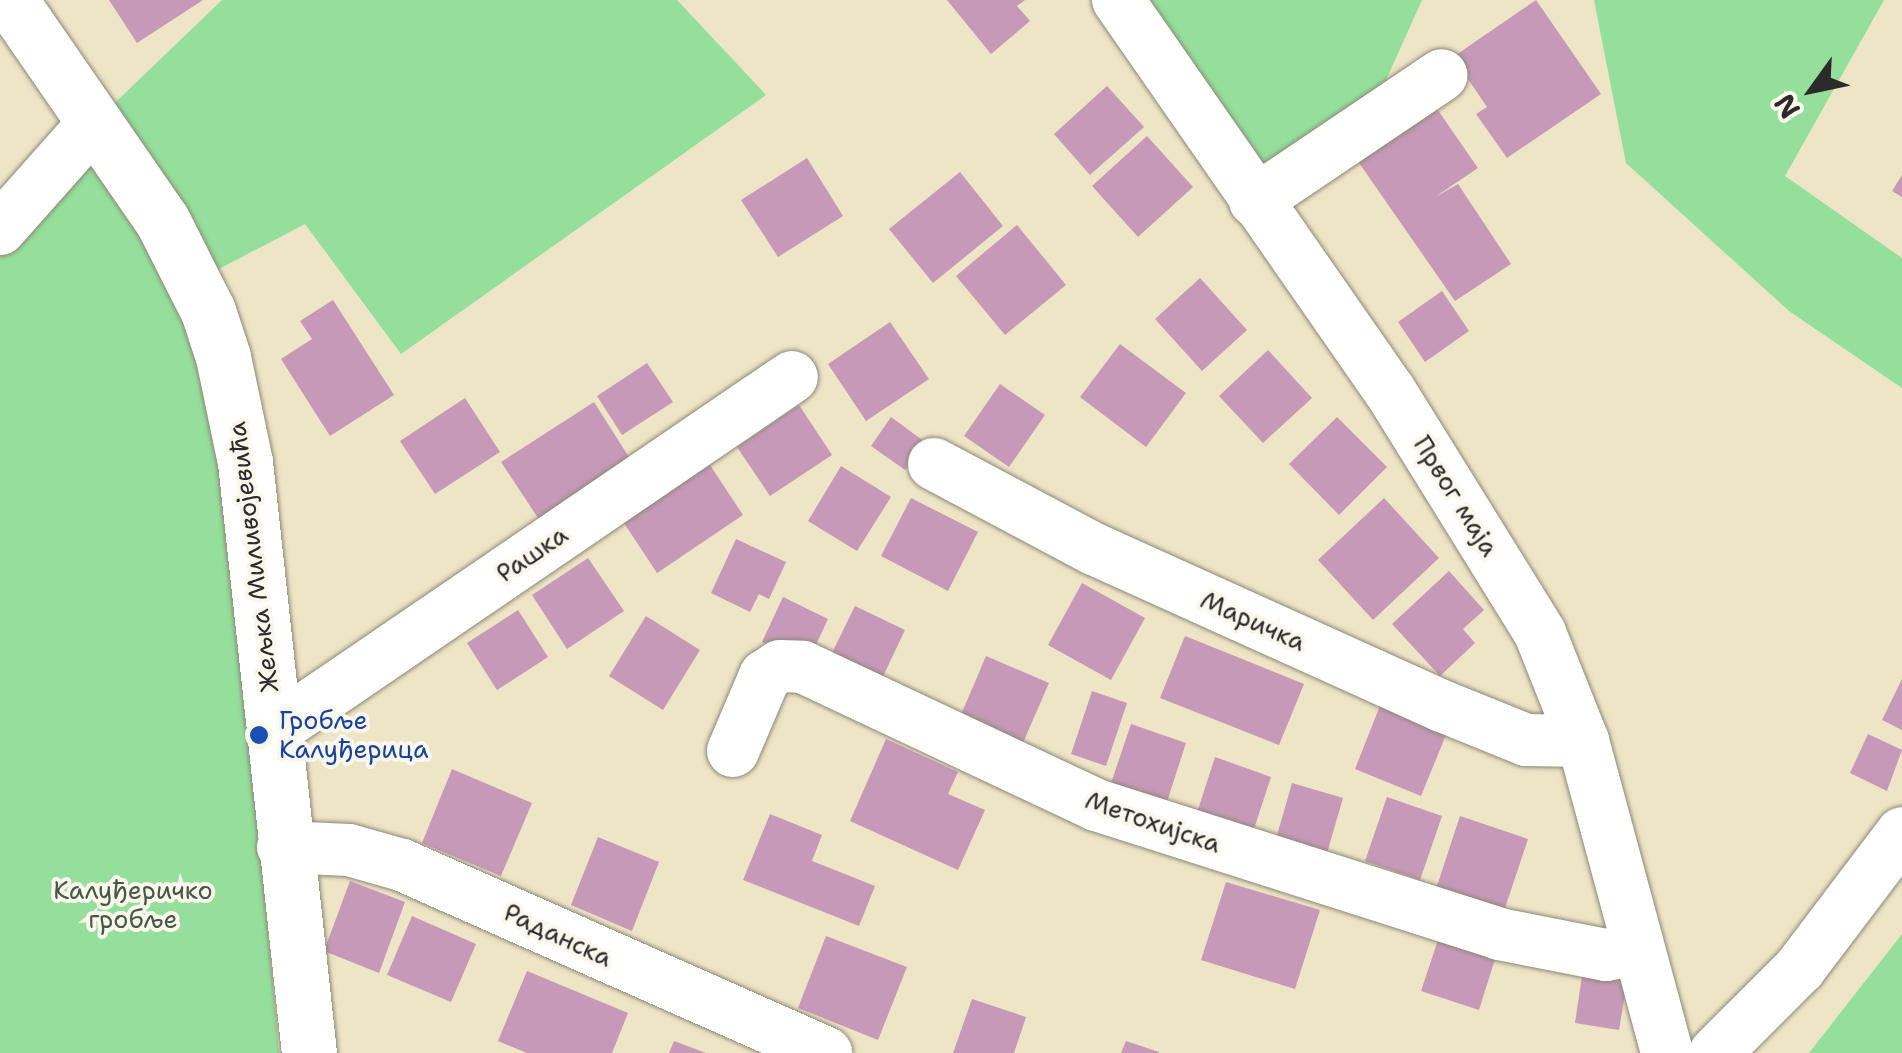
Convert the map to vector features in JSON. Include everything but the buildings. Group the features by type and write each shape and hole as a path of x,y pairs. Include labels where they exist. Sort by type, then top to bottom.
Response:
{"street":[{"name":"Жељка Миливојевића","path":"10,0 162,220 223,356 245,462 282,847 310,1053"},
{"name":"Првог маја","path":"1118,0 1390,391 1540,633 1583,741 1667,1053"},
{"path":"1256,201 1442,75"},
{"path":"0,229 96,121"},
{"name":"Рашка","path":"273,731 792,377"},
{"name":"Маричка","path":"934,464 1094,549 1442,706 1526,740 1583,741"},
{"name":"Метохијска","path":"733,751 765,676 780,666 803,667 1096,805 1500,934 1569,951 1638,949"},
{"path":"1715,1053 1800,968 1902,833"},
{"name":"Раданска","path":"282,847 349,850 402,865 826,1053"}],"green space":[{"path":"222,0 677,0 766,95 401,354 305,224 194,282 96,121"},
{"path":"1116,0 1422,0 1364,129 1255,201"},
{"path":"1594,0 1884,0 1785,176 1902,258 1902,388 1789,311 1626,163"},
{"name":"Калуђеричко гробље","path":"84,154 171,271 224,441 279,1053 0,1053 0,257"},
{"path":"1902,934 1902,1053 1809,1053"}],"place":[{"name":"Гробље Калуђерица","path":"259,735"}]}
